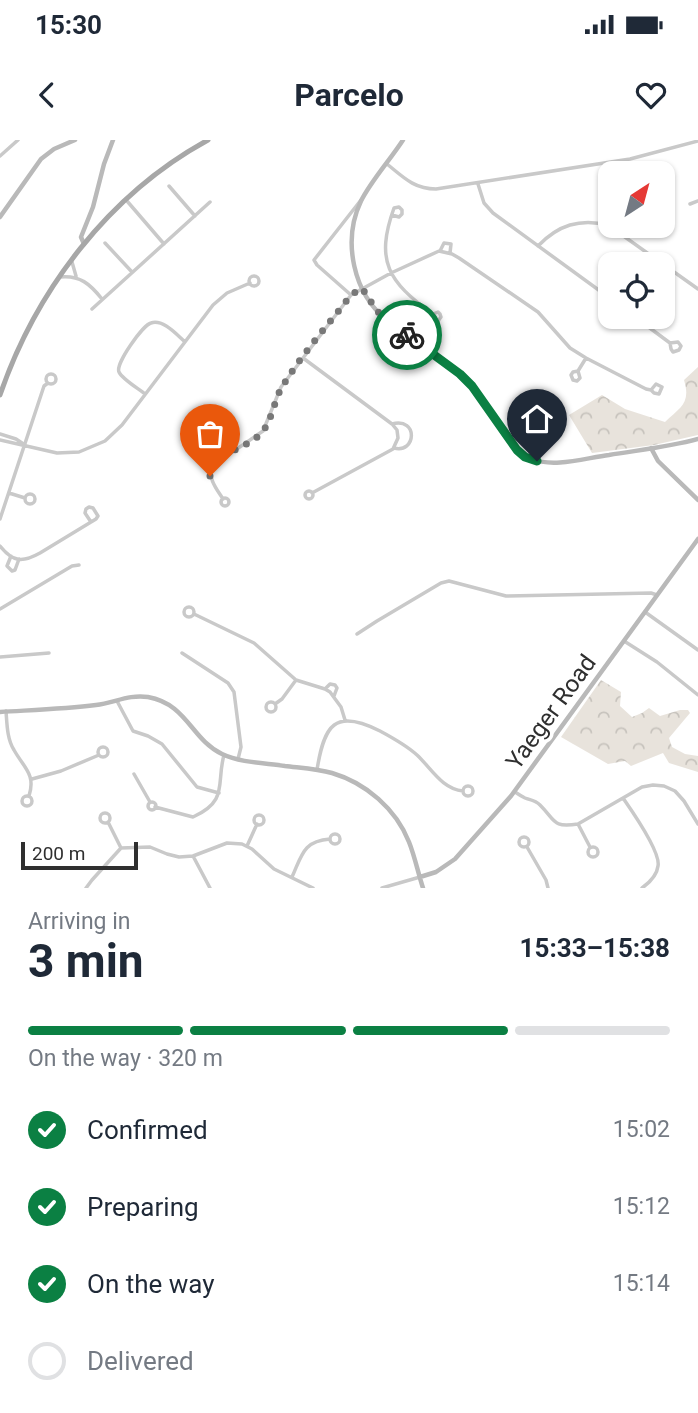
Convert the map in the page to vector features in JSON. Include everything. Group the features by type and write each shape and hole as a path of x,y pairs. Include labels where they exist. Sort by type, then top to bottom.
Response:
{"main road":[{"path":"0,396 21,342 71,259 126,200 171,163 208,140"}],"street":[{"path":"0,156 18,140"},
{"path":"0,217 44,156 75,140"},
{"path":"84,244 81,237 113,140"},
{"path":"351,295 313,262 403,140"},
{"path":"387,164 423,189 436,189 630,159 698,141"},
{"path":"478,184 488,208 598,290"},
{"path":"169,186 196,216"},
{"path":"362,198 352,241 353,262 362,288 373,306 468,382 512,444 525,457 558,463 698,439"},
{"path":"126,200 164,244"},
{"path":"690,204 698,201"},
{"path":"92,309 210,202"},
{"path":"392,215 386,231 385,247 391,273 403,291 433,314"},
{"path":"538,246 548,235 567,225 596,222 608,225 698,289"},
{"path":"105,243 133,273"},
{"path":"440,251 444,243 449,243 450,253"},
{"path":"223,499 211,481 211,469 217,461 263,431 281,387 351,295 440,251 459,258 538,312 570,348 651,390"},
{"path":"71,259 76,276 102,299"},
{"path":"59,277 76,276"},
{"path":"0,440 57,453 79,452 105,441 122,425 184,341 220,298 250,283"},
{"path":"145,394 122,376 118,369 119,363 143,329 149,323 162,323 184,341"},
{"path":"651,329 670,343"},
{"path":"303,358 392,424 397,430 398,438 394,448"},
{"path":"578,371 586,358"},
{"path":"0,519 23,445 44,386 48,383"},
{"path":"312,493 394,448 403,448 411,441 410,428 392,424"},
{"path":"0,434 16,439 23,445"},
{"path":"651,448 658,461 698,500"},
{"path":"9,493 25,498"},
{"path":"0,546 10,556 19,559 31,558 91,522"},
{"name":"Yaeger Road","path":"420,877 436,872 455,859 514,792 698,539"},
{"path":"10,556 7,566 12,571 18,566 19,559"},
{"path":"0,609 72,566 79,565"},
{"path":"358,634 384,616 449,580 506,596 606,593 657,595"},
{"path":"645,612 698,650"},
{"path":"194,614 254,643 296,680 325,689 334,696 345,720"},
{"path":"624,641 657,662 698,695"},
{"path":"0,657 49,653"},
{"path":"182,653 228,683 234,692 240,747 238,760"},
{"path":"275,704 296,680"},
{"path":"325,689 330,684 335,685 337,688 334,696"},
{"path":"29,796 31,779 13,750 3,712 97,705 131,696 146,697 181,713 203,741 224,755 238,760 336,774 371,792 387,808 405,833 423,888"},
{"path":"116,700 133,731 162,744 197,787 219,793"},
{"path":"317,770 327,733 345,720 363,723 402,743 447,787 463,791"},
{"path":"31,779 61,771 99,755"},
{"path":"134,774 150,802 149,808 152,810 155,807 193,817 209,806 219,793 224,755"},
{"path":"514,792 534,800 552,820 562,826 578,824 642,787 664,786 675,791 684,801 698,824"},
{"path":"623,798 655,850 659,863 652,879 642,888"},
{"path":"107,822 121,848"},
{"path":"247,846 257,824"},
{"path":"578,824 590,847"},
{"path":"292,877 309,846 318,839 330,838"},
{"path":"86,888 121,848 149,847 173,856 193,856 227,843 247,846 275,869 313,888"},
{"path":"527,846 548,888"},
{"path":"193,856 210,888"},
{"path":"382,888 420,877"}],"green space":[{"path":"698,367 698,435 654,445 592,453 569,415 602,395 625,409 665,422 683,404 686,394 684,380"},
{"path":"601,680 621,692 620,706 632,717 649,708 660,716 688,710 690,713 669,738 672,747 685,754 698,756 698,772 669,763 663,753 631,766 625,761 608,764 561,737"}],"way so far":[{"path":"210,476 217,461 263,431 281,387 351,295 362,288 377,311 407,335"}],"route":[{"path":"407,335 464,377 517,450 525,457 537,461"}]}
